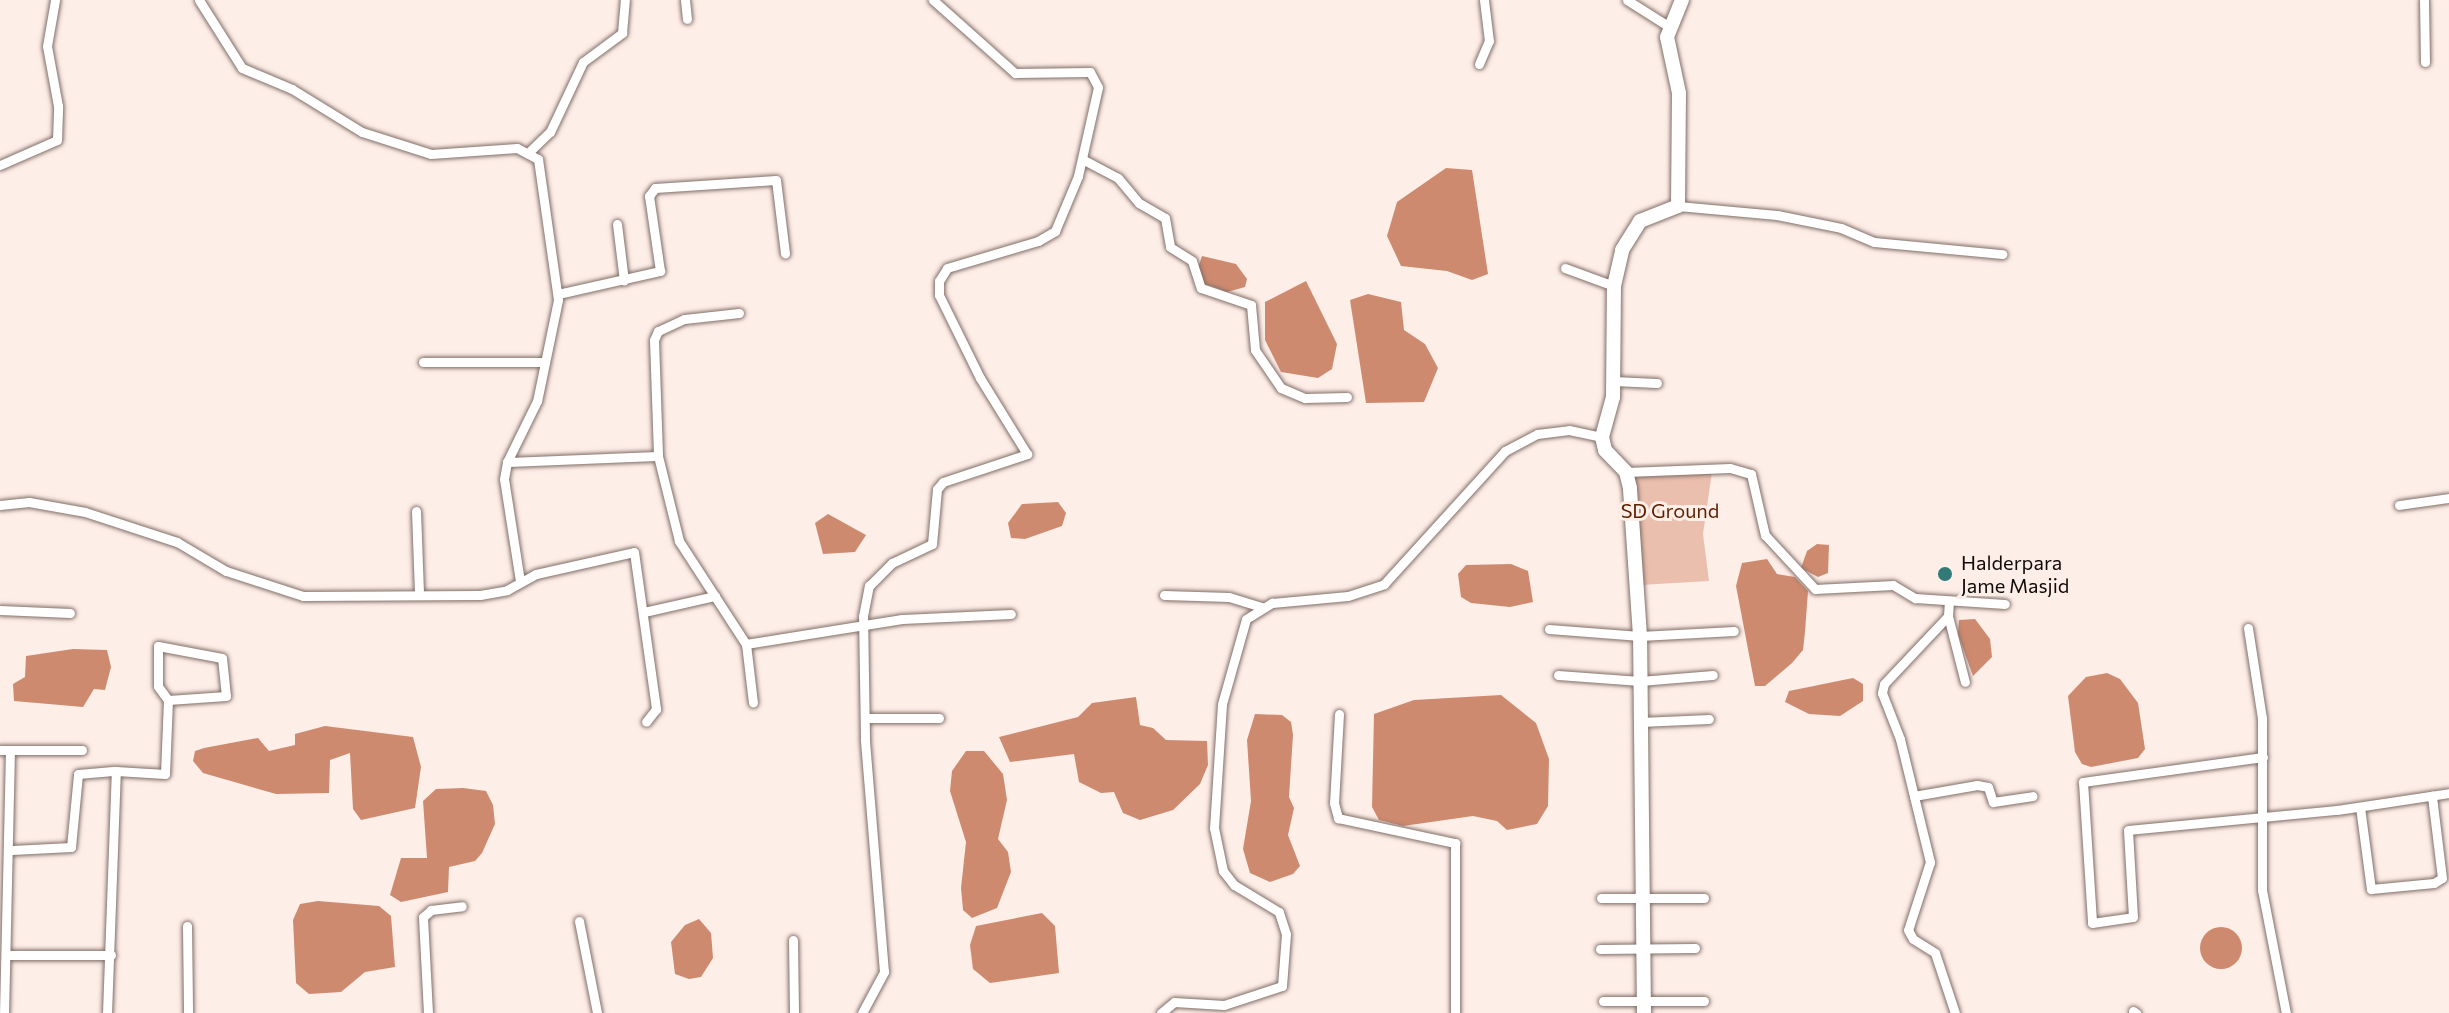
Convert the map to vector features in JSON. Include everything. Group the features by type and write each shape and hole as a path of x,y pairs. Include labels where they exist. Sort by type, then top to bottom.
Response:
{"street":[{"path":"0,165 57,140 58,106 47,46 55,0"},
{"path":"199,0 242,68 292,89 362,132 398,148 431,154 530,151 550,132 583,62 622,33 625,0"},
{"path":"685,0 687,19"},
{"path":"862,1013 884,972 865,718 863,627 872,580 932,544 937,489 950,479 1027,454 980,378 939,295 939,281 947,268 1038,241 1055,231 1082,159 1098,87 1093,75 1015,73 933,0"},
{"path":"1479,64 1489,41 1484,0"},
{"path":"1627,0 1668,26"},
{"path":"1678,206 1680,106 1668,26 1682,0"},
{"path":"2424,0 2425,62"},
{"path":"520,581 504,492 507,462 537,401 558,294 542,173 530,151"},
{"path":"1082,159 1118,178 1139,203 1165,218 1170,247 1192,261 1201,288 1251,305 1255,350 1281,388 1305,398 1347,397"},
{"path":"558,294 660,271 649,196 655,188 776,180 785,253"},
{"path":"1644,1007 1640,636 1626,472 1605,450 1602,437 1613,381 1614,286 1631,233 1640,221 1678,206 1777,215 1841,228 1874,242 2002,254"},
{"path":"617,224 624,281"},
{"path":"1565,268 1614,286"},
{"path":"739,313 684,319 655,335 658,456 679,541 746,644 753,703"},
{"path":"423,362 545,362"},
{"path":"1613,381 1657,383"},
{"path":"1164,595 1229,597 1261,607 1348,596 1384,584 1505,451 1554,430 1602,437"},
{"path":"507,462 658,456"},
{"path":"1626,472 1743,469 1756,484 1765,535 1808,585 1840,591 1893,585 1915,598 2005,604"},
{"path":"2399,505 2449,498"},
{"path":"0,505 29,502 85,512 177,542 226,571 303,596 480,595 507,590 520,581 634,552 656,709 646,722"},
{"path":"416,511 419,594"},
{"path":"644,612 715,596"},
{"path":"1949,601 1948,616 1965,682"},
{"path":"1161,1013 1174,1002 1224,1005 1282,986 1286,934 1279,912 1234,885 1223,871 1214,828 1229,664 1239,630 1261,607"},
{"path":"0,610 70,613"},
{"path":"746,644 925,616 1011,614"},
{"path":"1948,616 1884,684 1884,704 1900,739 1930,871 1908,930 1935,953 1955,1013"},
{"path":"2248,628 2261,698 2262,890 2286,1013"},
{"path":"1549,629 1640,636 1734,631"},
{"path":"12,850 71,847 78,774 116,771 165,774 168,700 158,686 158,646 222,658 226,696 168,700"},
{"path":"1558,675 1640,681 1713,675"},
{"path":"1339,714 1334,803 1338,818 1455,843 1455,1013"},
{"path":"865,718 939,718"},
{"path":"1640,722 1709,719"},
{"path":"4,1013 12,850 5,750 82,750"},
{"path":"2263,757 2083,782 2092,923 2133,917 2128,830 2263,814 2360,807 2449,793"},
{"path":"107,1013 116,771"},
{"path":"1914,796 1977,785 1988,787 1993,802 2033,796"},
{"path":"2360,807 2371,889 2377,892 2441,879 2432,796"},
{"path":"1601,898 1704,898"},
{"path":"428,1013 423,917 431,910 462,906"},
{"path":"579,921 597,1013"},
{"path":"187,926 188,1013"},
{"path":"793,940 794,1013"},
{"path":"1600,949 1695,948"},
{"path":"7,955 111,955"},
{"path":"1603,1001 1644,1007 1704,1001"}],"green space":[{"name":"SD Ground","path":"1712,472 1703,534 1709,581 1640,585 1631,475"}],"shaded area":[{"path":"1446,168 1472,170 1488,274 1472,280 1447,271 1401,266 1387,236 1397,202"},
{"path":"1202,256 1236,264 1247,279 1245,287 1227,292 1194,280"},
{"path":"1306,281 1337,344 1332,369 1318,378 1281,372 1265,340 1265,302"},
{"path":"1368,294 1401,302 1404,330 1425,344 1438,368 1424,402 1366,403 1350,300"},
{"path":"1058,502 1066,513 1062,526 1025,539 1011,538 1008,523 1022,504"},
{"path":"828,514 866,535 855,552 823,554 815,523"},
{"path":"1817,544 1829,545 1828,573 1818,577 1801,568 1807,551"},
{"path":"1767,559 1777,574 1795,577 1808,591 1805,632 1803,650 1792,663 1765,686 1755,686 1736,586 1742,563"},
{"path":"1511,564 1528,571 1533,602 1510,607 1471,603 1461,597 1458,574 1466,565"},
{"path":"1975,619 1990,639 1992,657 1973,676 1958,634 1959,620"},
{"path":"73,649 107,650 111,667 105,690 94,689 83,707 14,701 13,684 25,677 26,656"},
{"path":"2107,673 2120,679 2138,703 2145,749 2138,758 2091,767 2082,764 2075,752 2068,696 2086,677"},
{"path":"1853,678 1863,684 1863,701 1840,716 1809,714 1785,702 1789,691"},
{"path":"1501,695 1536,723 1549,759 1548,806 1537,824 1507,830 1497,821 1473,816 1403,826 1379,820 1372,807 1374,714 1414,700"},
{"path":"1136,697 1140,725 1153,728 1166,740 1207,741 1208,765 1200,784 1173,810 1140,820 1123,813 1114,792 1101,793 1079,782 1074,754 1010,762 999,737 1078,717 1092,703"},
{"path":"1255,714 1282,715 1291,722 1293,735 1289,797 1294,808 1288,835 1300,866 1293,874 1270,882 1250,873 1243,849 1251,801 1247,740"},
{"path":"325,726 413,737 421,767 415,808 361,820 353,809 350,753 330,760 329,793 276,794 203,773 193,761 195,751 258,738 269,751 295,745 295,734"},
{"path":"966,751 984,751 1003,774 1007,800 998,839 1008,852 1011,872 997,908 972,918 963,910 961,888 966,842 950,791 952,771"},
{"path":"436,789 486,791 493,805 495,824 482,853 475,861 449,867 448,892 401,902 390,895 401,858 427,858 423,801"},
{"path":"318,901 379,906 391,916 395,967 365,972 341,992 309,994 296,983 293,920 300,904"},
{"path":"1042,913 1055,926 1059,973 990,983 973,969 970,945 976,926"},
{"path":"699,919 711,933 713,958 701,977 689,979 675,974 671,942 685,925"},
{"path":"2221,927 2236,933 2242,948 2236,963 2221,969 2206,963 2200,948 2206,933"}],"place":[{"name":"Halderpara Jame Masjid","path":"1945,574"}]}
